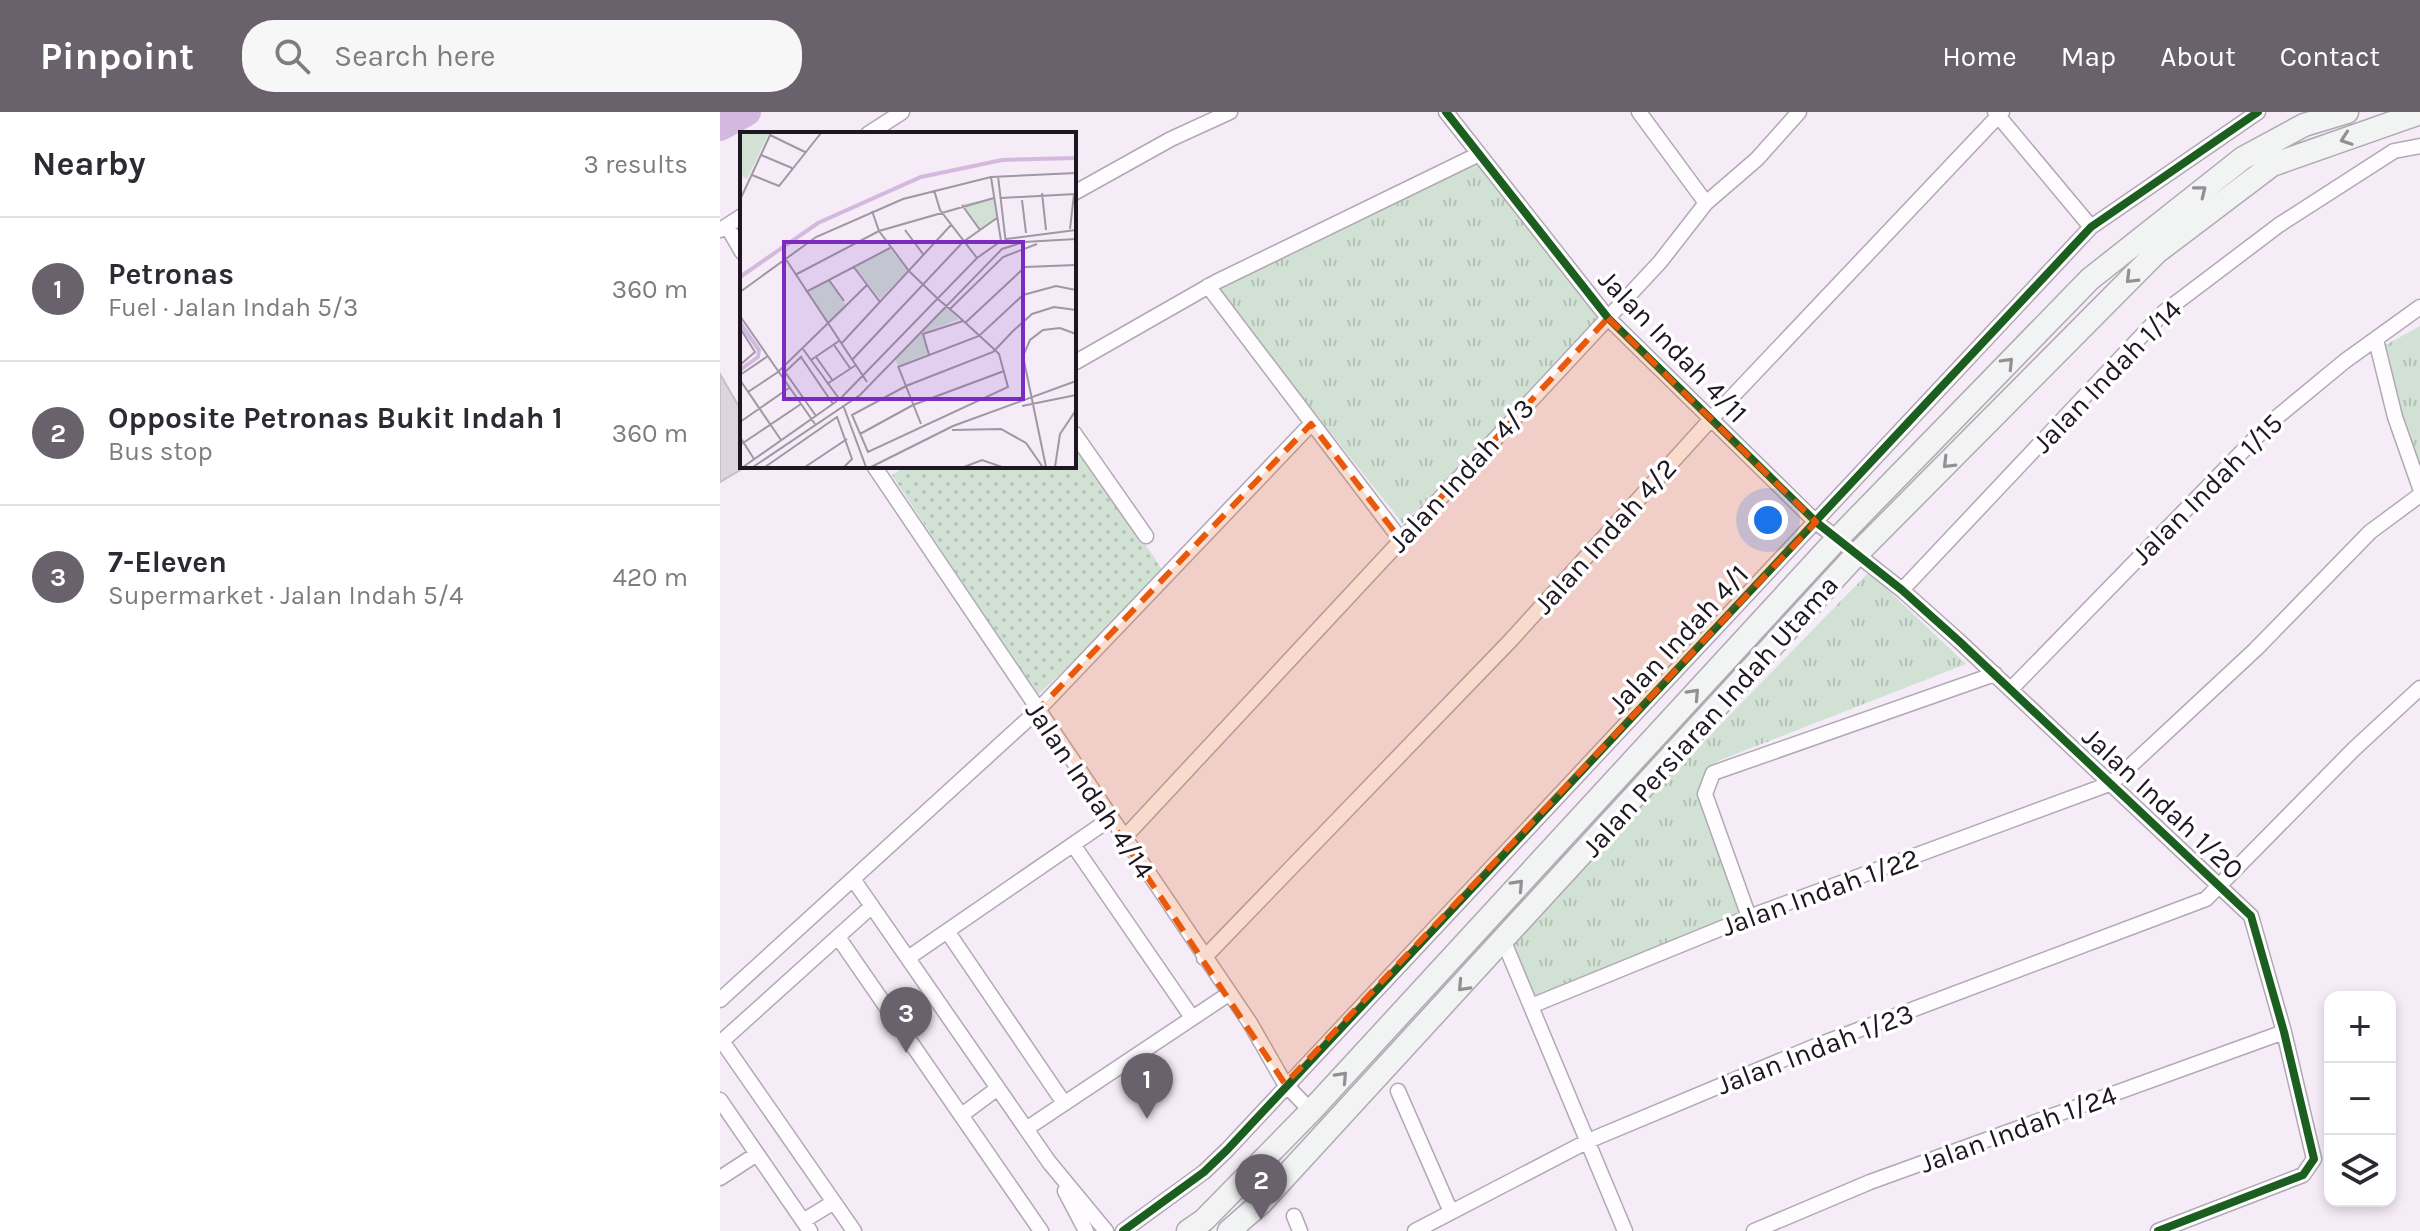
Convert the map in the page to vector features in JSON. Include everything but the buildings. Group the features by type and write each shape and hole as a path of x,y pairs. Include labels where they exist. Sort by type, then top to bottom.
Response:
{"main road":[{"name":"Jalan Persiaran Indah Utama","path":"1188,1231 1204,1220 1311,1111 1836,540 2090,279 2243,158 2303,119 2347,112"},
{"name":"Jalan Persiaran Indah Utama","path":"1229,1231 1261,1203 1504,942 1855,556 2157,252 2272,165 2420,113"}],"street":[{"path":"871,132 902,112"},
{"path":"1076,192 1171,139 1230,112"},
{"name":"Jalan Indah 4/11","path":"1446,112 1608,318 1816,522 1855,556"},
{"path":"1639,112 1706,203"},
{"name":"Jalan Indah 4/3","path":"1123,839 1660,262 1706,203 1757,159 1799,112"},
{"name":"Jalan Indah 4/1","path":"1123,1231 1204,1172 1615,739 2091,227 2258,112"},
{"path":"1998,113 2091,227"},
{"name":"Jalan Indah 4/2","path":"1204,958 1511,640 1712,418 1998,113"},
{"name":"Jalan Indah 1/14","path":"1902,590 2164,312 2317,200 2394,151 2420,146"},
{"path":"1076,362 1208,286 1477,155"},
{"path":"740,217 723,228 740,249"},
{"path":"1208,286 1401,540"},
{"name":"Jalan Indah 1/15","path":"2011,689 2271,422 2420,307"},
{"path":"2376,340 2395,417 2420,488"},
{"path":"720,1000 1037,711 1311,424"},
{"path":"1076,436 1146,536"},
{"name":"Jalan Indah 4/14","path":"879,468 1037,711 1230,993 1285,1084 1311,1111"},
{"path":"2112,783 2256,649 2370,532 2420,495"},
{"name":"Jalan Indah 1/20","path":"1855,556 1902,590 1995,674 2251,916 2284,1032 2314,1159 2303,1175 2158,1231"},
{"path":"1749,917 1705,794 1707,782 1721,768 1995,674"},
{"name":"Jalan Indah 1/23","path":"1415,1231 1588,1141 1813,1047 2206,899 2354,749 2420,688"},
{"name":"Jalan Indah 1/22","path":"1531,1006 1749,917 2112,783"},
{"path":"908,958 1110,819"},
{"path":"1074,846 1191,1016"},
{"path":"853,879 1049,1162 1106,1231"},
{"path":"854,1231 721,1042 872,906"},
{"path":"947,931 1064,1103"},
{"path":"838,937 1041,1231"},
{"path":"1504,942 1625,1231"},
{"path":"1026,1129 1191,1016 1230,993"},
{"name":"Jalan Indah 1/24","path":"1754,1231 1870,1182 2284,1032"},
{"path":"963,1114 998,1088"},
{"path":"1398,1091 1451,1212"},
{"path":"720,1100 807,1226 834,1202"},
{"path":"720,1178 757,1154"},
{"path":"1049,1162 1086,1231"},
{"path":"1294,1216 1300,1231"}],"highlighted area":[{"path":"1608,318 1816,522 1285,1084 1037,711 1311,424 1401,540"}],"green space":[{"path":"1477,164 1602,318 1403,524 1216,288 1333,226"},
{"path":"2420,326 2420,473 2382,347"},
{"path":"1076,439 1165,574 1037,696 892,475 903,468 1076,468"},
{"path":"1869,572 1966,664 1718,761 1704,773 1698,794 1741,914 1532,998 1508,943"}],"waterway":[{"path":"720,127 747,112"}],"cycle path":[{"path":"1446,112 1608,318 1816,522 1902,590 1959,641 2251,916 2284,1032 2314,1159 2303,1175 2158,1231"},
{"path":"1123,1231 1204,1172 1227,1150 2091,227 2258,112"}],"place":[{"name":"7-Eleven","path":"906,1053"},
{"name":"Petronas","path":"1147,1119"},
{"name":"Opposite Petronas Bukit Indah 1","path":"1261,1220"}]}
